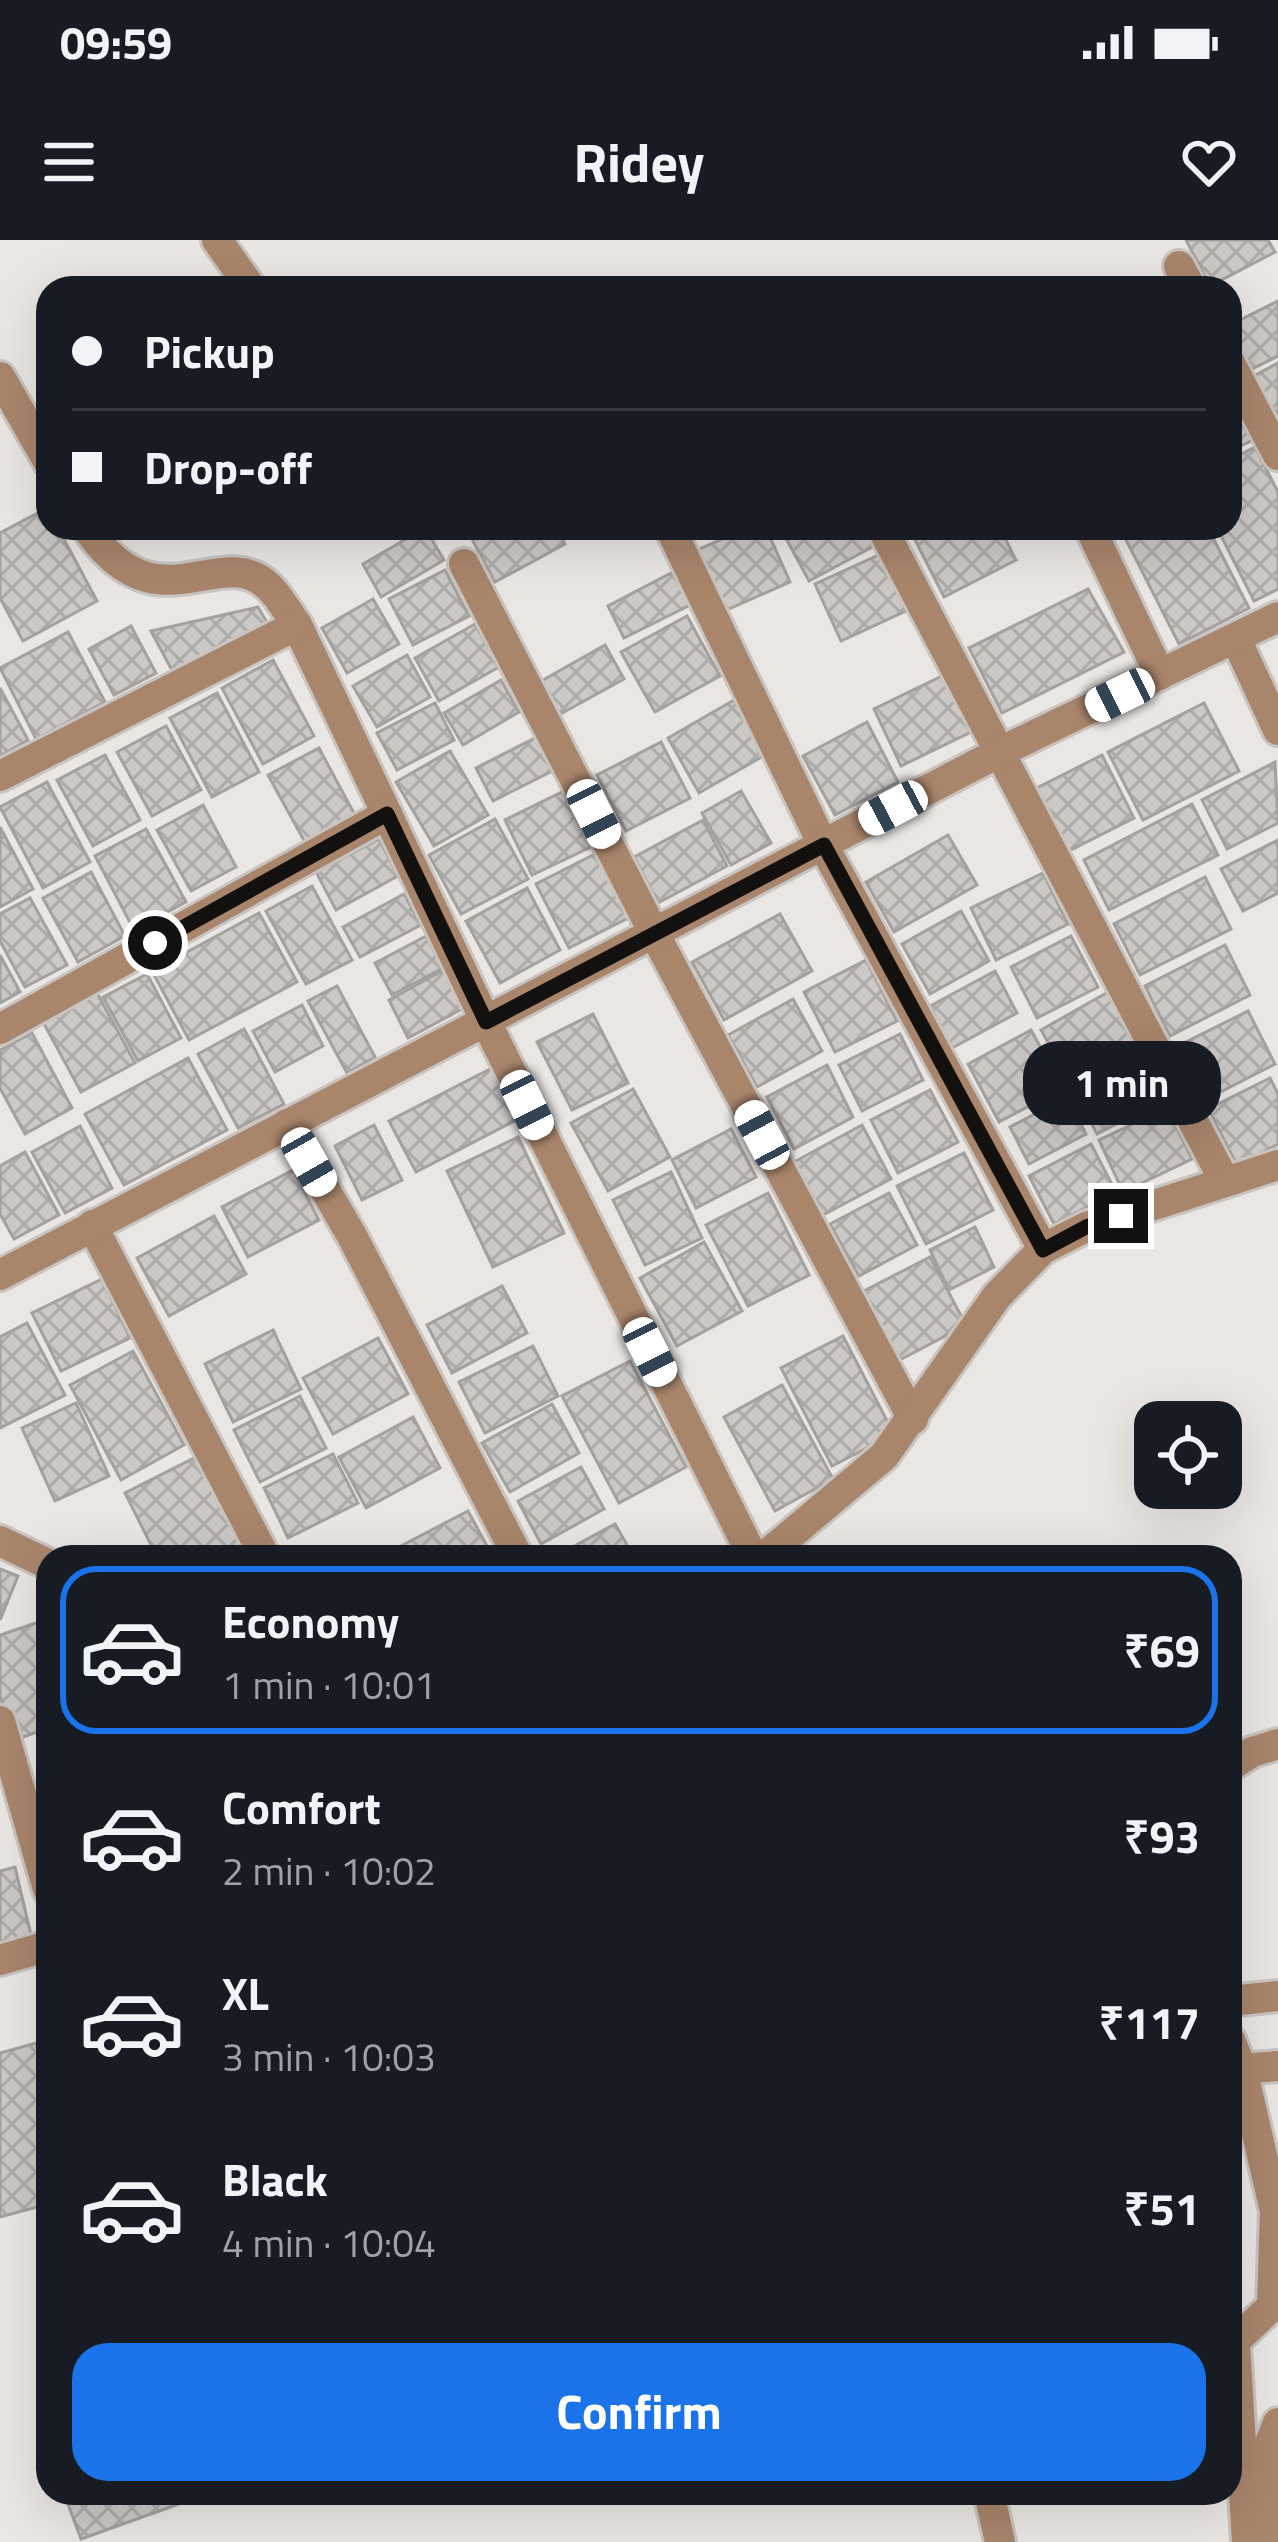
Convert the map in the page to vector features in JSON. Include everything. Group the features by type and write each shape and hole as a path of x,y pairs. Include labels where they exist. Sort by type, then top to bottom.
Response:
{"street":[{"path":"218,240 237,276"},
{"path":"0,377 35,409"},
{"path":"1242,386 1278,455"},
{"path":"94,540 128,574 166,582 232,570 267,584 298,625 486,1022 747,1545"},
{"path":"676,540 824,845 1043,1250"},
{"path":"888,540 1225,1182"},
{"path":"1096,540 1160,675"},
{"path":"464,563 654,933 913,1419"},
{"path":"0,1275 998,753 1278,617"},
{"path":"0,776 298,625"},
{"path":"1237,639 1278,730"},
{"path":"0,1029 387,814"},
{"path":"287,1124 352,1236 512,1545"},
{"path":"778,1545 884,1456 997,1296 1043,1250 1086,1227 1278,1166"},
{"path":"92,1225 260,1545"},
{"path":"0,1541 36,1558"},
{"path":"0,1721 36,1847"},
{"path":"1242,1758 1278,1744"},
{"path":"0,1960 36,1950"},
{"path":"1242,2000 1278,1996"},
{"path":"1242,2337 1275,2306 1275,2211 1242,2069 1278,2066"},
{"path":"1273,2542 1265,2455 1278,2423"},
{"path":"1242,2481 1246,2542"},
{"path":"992,2505 1000,2542"}],"building":[{"path":"1186,240 1268,240 1275,252 1229,276 1205,276"},
{"path":"1278,301 1278,356 1248,371 1242,358 1242,319"},
{"path":"1278,363 1278,433 1248,379"},
{"path":"1242,417 1255,439 1242,445"},
{"path":"1255,447 1278,492 1278,589 1254,601 1223,540 1242,540 1242,454"},
{"path":"36,514 36,540 64,540 97,601 23,641 0,598 0,533"},
{"path":"404,540 432,540 444,560 381,597 363,564"},
{"path":"472,540 563,540 565,544 495,582"},
{"path":"720,540 771,540 790,582 722,612 695,551"},
{"path":"787,540 871,540 874,546 809,581"},
{"path":"915,540 1006,540 1016,560 944,597"},
{"path":"1126,540 1214,540 1249,608 1179,644"},
{"path":"881,554 908,610 841,641 815,584"},
{"path":"445,570 469,616 413,645 389,599"},
{"path":"673,572 690,605 624,638 608,606"},
{"path":"1088,589 1124,652 1002,713 969,648"},
{"path":"373,599 399,644 347,673 322,628"},
{"path":"258,607 269,626 175,676 151,631"},
{"path":"687,616 720,676 655,712 621,652"},
{"path":"475,624 499,667 439,701 415,658"},
{"path":"131,626 156,673 114,695 89,649"},
{"path":"68,632 105,702 36,739 0,668"},
{"path":"605,645 624,679 555,717 536,684"},
{"path":"407,655 430,697 377,727 353,686"},
{"path":"273,660 314,736 263,764 222,688"},
{"path":"944,675 971,732 901,766 874,709"},
{"path":"501,680 519,712 463,745 444,713"},
{"path":"0,688 28,740 0,756"},
{"path":"217,693 259,772 212,797 170,718"},
{"path":"734,700 765,755 699,793 668,738"},
{"path":"435,703 454,740 397,770 377,733"},
{"path":"1204,703 1239,771 1143,820 1108,752"},
{"path":"867,722 898,782 835,815 803,756"},
{"path":"166,726 201,790 152,816 117,752"},
{"path":"539,736 556,769 493,801 476,768"},
{"path":"661,742 690,798 626,831 597,775"},
{"path":"319,748 357,819 307,846 268,775"},
{"path":"450,751 488,815 434,846 396,782"},
{"path":"105,755 140,820 93,846 57,780"},
{"path":"1102,755 1134,818 1065,853 1033,790"},
{"path":"1275,762 1278,823 1227,849 1202,800"},
{"path":"47,782 90,862 43,888 0,807"},
{"path":"568,789 595,845 532,875 505,820"},
{"path":"741,791 771,843 731,865 702,813"},
{"path":"1192,804 1218,855 1109,910 1084,860"},
{"path":"203,805 236,867 191,891 157,830"},
{"path":"495,819 528,879 461,914 429,855"},
{"path":"703,820 727,866 658,903 634,857"},
{"path":"0,827 33,889 0,907"},
{"path":"146,829 186,902 134,930 95,856"},
{"path":"948,835 977,885 894,932 866,882"},
{"path":"379,839 398,876 336,910 316,872"},
{"path":"1278,840 1278,893 1243,911 1221,869"},
{"path":"597,853 630,917 569,948 536,884"},
{"path":"91,872 125,936 78,962 43,898"},
{"path":"1043,873 1068,924 996,960 971,908"},
{"path":"1205,877 1231,929 1140,975 1114,924"},
{"path":"312,886 352,960 306,984 266,911"},
{"path":"527,888 560,950 500,983 466,921"},
{"path":"404,894 421,925 360,957 343,927"},
{"path":"30,898 67,965 25,987 0,941 0,914"},
{"path":"961,911 989,961 930,994 902,944"},
{"path":"259,913 297,982 189,1040 152,971"},
{"path":"780,914 812,971 724,1020 692,962"},
{"path":"426,936 443,968 392,995 375,963"},
{"path":"1071,936 1098,987 1037,1018 1011,967"},
{"path":"1225,945 1250,995 1170,1036 1145,986"},
{"path":"0,955 20,992 0,1003"},
{"path":"866,960 897,1021 835,1052 804,992"},
{"path":"444,970 464,1008 408,1038 389,1000"},
{"path":"995,971 1017,1013 952,1048 930,1006"},
{"path":"147,974 181,1038 138,1061 103,997"},
{"path":"337,986 375,1057 347,1073 308,1001"},
{"path":"96,991 135,1063 81,1092 42,1020"},
{"path":"1108,992 1136,1041 1069,1079 1041,1030"},
{"path":"793,999 822,1051 757,1087 728,1035"},
{"path":"302,1005 323,1046 275,1072 253,1031"},
{"path":"1248,1011 1275,1064 1201,1102 1174,1048"},
{"path":"593,1014 628,1083 572,1110 537,1042"},
{"path":"244,1029 284,1104 238,1128 198,1054"},
{"path":"1031,1030 1063,1088 999,1122 968,1064"},
{"path":"32,1033 72,1108 25,1134 0,1088 0,1050"},
{"path":"900,1034 923,1080 862,1111 839,1065"},
{"path":"1141,1055 1163,1100 1097,1134 1074,1090"},
{"path":"188,1058 227,1130 124,1185 85,1114"},
{"path":"827,1065 853,1117 794,1149 767,1097"},
{"path":"494,1067 520,1118 416,1172 389,1121"},
{"path":"1270,1078 1278,1094 1278,1144 1237,1165 1208,1109"},
{"path":"633,1089 670,1157 608,1191 571,1123"},
{"path":"930,1090 958,1142 898,1173 871,1120"},
{"path":"1067,1097 1086,1134 1029,1164 1010,1127"},
{"path":"1167,1108 1192,1159 1123,1192 1099,1140"},
{"path":"374,1125 402,1180 362,1200 335,1146"},
{"path":"862,1125 891,1179 823,1215 794,1162"},
{"path":"80,1126 112,1188 65,1213 32,1152"},
{"path":"731,1129 756,1177 696,1208 672,1160"},
{"path":"518,1137 564,1233 493,1267 447,1171"},
{"path":"1091,1144 1116,1192 1054,1224 1029,1176"},
{"path":"25,1152 59,1215 14,1239 0,1214 0,1166"},
{"path":"964,1153 993,1210 926,1244 897,1186"},
{"path":"293,1170 319,1220 248,1257 222,1207"},
{"path":"671,1172 702,1238 645,1265 613,1200"},
{"path":"768,1193 809,1275 748,1306 706,1225"},
{"path":"889,1193 917,1245 859,1276 830,1224"},
{"path":"214,1216 246,1274 169,1316 137,1258"},
{"path":"975,1227 994,1267 949,1290 930,1250"},
{"path":"704,1242 742,1311 677,1346 640,1278"},
{"path":"930,1257 966,1325 894,1363 858,1294"},
{"path":"102,1279 130,1338 61,1371 32,1313"},
{"path":"502,1286 527,1333 452,1373 427,1325"},
{"path":"27,1323 65,1395 0,1428 0,1337"},
{"path":"273,1330 301,1389 233,1422 205,1364"},
{"path":"843,1336 894,1434 832,1466 781,1368"},
{"path":"378,1338 408,1394 333,1434 303,1378"},
{"path":"533,1346 558,1396 485,1433 459,1382"},
{"path":"133,1351 184,1445 121,1480 70,1385"},
{"path":"630,1361 686,1467 619,1503 562,1396"},
{"path":"782,1385 833,1479 775,1511 724,1417"},
{"path":"300,1396 326,1448 260,1482 234,1430"},
{"path":"76,1403 109,1476 55,1501 22,1428"},
{"path":"552,1404 579,1453 510,1492 482,1443"},
{"path":"413,1417 440,1468 366,1508 339,1457"},
{"path":"333,1454 358,1503 288,1538 264,1488"},
{"path":"200,1455 245,1543 151,1545 125,1493"},
{"path":"581,1467 604,1509 541,1544 518,1501"},
{"path":"468,1511 486,1545 403,1545"},
{"path":"615,1524 627,1545 576,1545"},
{"path":"0,1569 18,1576 0,1620"},
{"path":"36,1623 36,1732 15,1740 0,1697 0,1635"},
{"path":"15,1867 31,1935 0,1943 0,1871"},
{"path":"36,2043 36,2207 0,2217 0,2053"},
{"path":"68,2505 176,2505 81,2539"}],"route":[{"path":"155,943 387,814 486,1022 824,845 1043,1250 1086,1227 1121,1216"}]}
